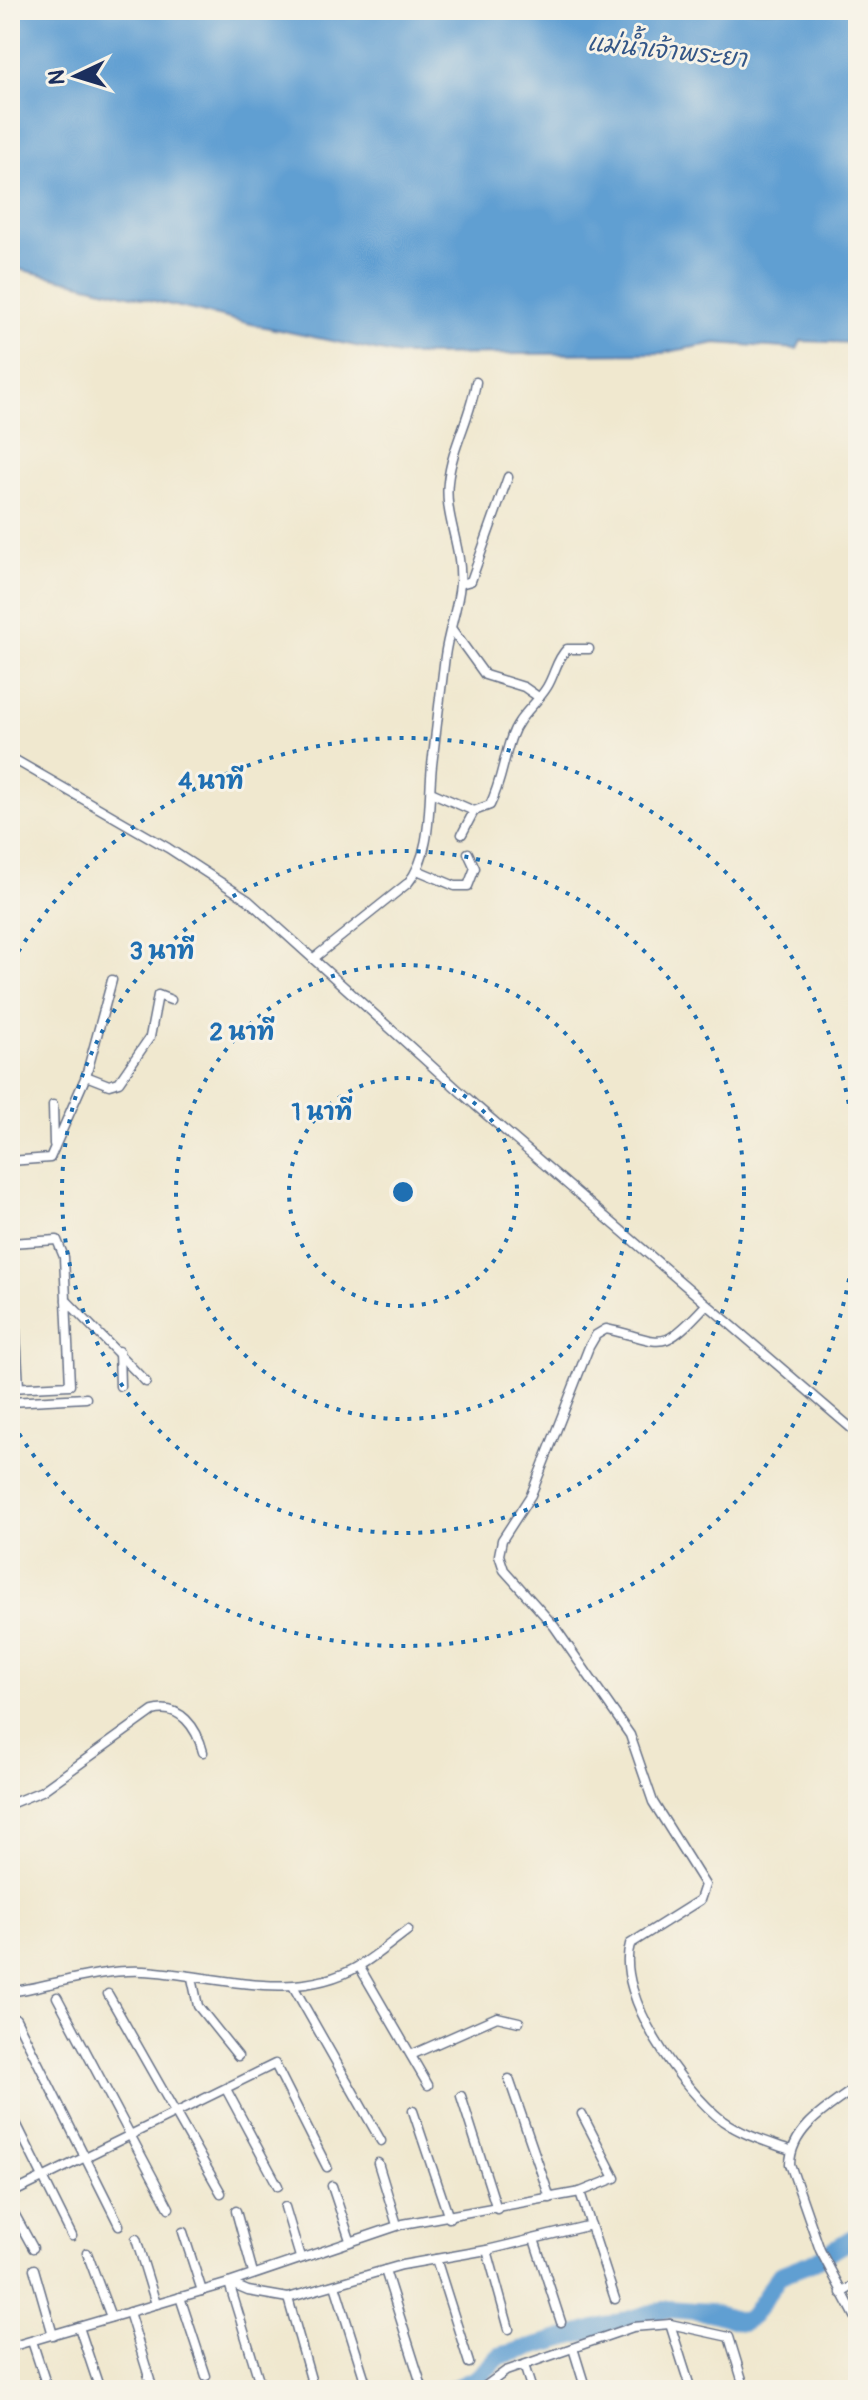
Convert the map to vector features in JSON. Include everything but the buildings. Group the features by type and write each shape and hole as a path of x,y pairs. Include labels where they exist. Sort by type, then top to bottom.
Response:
{"street":[{"path":"314,958 408,883 417,870 433,793 431,768 460,584 459,553 448,516 448,482 455,445 472,410 476,382"},
{"path":"460,584 471,581 508,477"},
{"path":"451,628 485,675 524,687 537,696"},
{"path":"462,834 474,811 490,805 501,784 511,737 537,696 544,692 559,658 567,649 589,649"},
{"path":"10,757 168,848 248,900 705,1306 858,1434"},
{"path":"433,793 474,811"},
{"path":"417,870 455,886 468,886 475,868 468,853"},
{"path":"10,1161 50,1158 86,1076 112,980"},
{"path":"86,1076 109,1085 119,1082 150,1037 158,995 171,1000"},
{"path":"53,1105 54,1148"},
{"path":"10,1230 10,1243 15,1387 70,1385 64,1257 57,1240 10,1243"},
{"path":"65,1299 119,1350 146,1382"},
{"path":"705,1306 675,1337 662,1343 606,1329 596,1335 579,1370 531,1495 502,1540 499,1555 504,1570 554,1626 630,1735 653,1802 705,1885 700,1900 630,1944 625,1960 635,2000 661,2046 705,2105 739,2130 790,2150"},
{"path":"119,1350 120,1386"},
{"path":"10,1402 86,1398"},
{"path":"10,1804 42,1791 153,1711 163,1708 182,1716 193,1726 203,1752"},
{"path":"10,1992 110,1972 143,1971 293,1986 325,1980 359,1966 408,1930"},
{"path":"359,1966 428,2085"},
{"path":"192,1978 198,2006 238,2056"},
{"path":"293,1986 381,2141"},
{"path":"108,1994 221,2193"},
{"path":"57,1997 169,2208"},
{"path":"411,2055 497,2017 519,2022"},
{"path":"16,2019 119,2225"},
{"path":"10,2194 275,2064 327,2167"},
{"path":"509,2079 550,2198"},
{"path":"858,2086 799,2134 790,2150 793,2178 820,2250 858,2322"},
{"path":"226,2089 278,2186"},
{"path":"461,2096 497,2209"},
{"path":"10,2111 72,2236"},
{"path":"413,2111 449,2218"},
{"path":"10,2347 229,2283 397,2225 580,2192 615,2178 582,2114"},
{"path":"378,2163 397,2225"},
{"path":"332,2186 350,2240"},
{"path":"580,2192 615,2299"},
{"path":"10,2206 33,2248"},
{"path":"285,2207 300,2257"},
{"path":"236,2211 253,2273"},
{"path":"229,2283 248,2291 288,2298 385,2270 591,2225"},
{"path":"183,2232 202,2291"},
{"path":"136,2239 156,2304"},
{"path":"534,2239 561,2322"},
{"path":"487,2250 509,2329"},
{"path":"87,2253 111,2317"},
{"path":"436,2259 469,2363"},
{"path":"34,2269 53,2335"},
{"path":"385,2270 423,2390"},
{"path":"229,2283 262,2390"},
{"path":"841,2293 858,2283"},
{"path":"335,2285 367,2387"},
{"path":"180,2297 206,2376"},
{"path":"288,2298 314,2390"},
{"path":"129,2312 153,2390"},
{"path":"670,2324 691,2390"},
{"path":"480,2390 506,2371 633,2327 670,2324 729,2337 743,2383"},
{"path":"79,2327 100,2390"},
{"path":"32,2341 48,2390"},
{"path":"573,2348 586,2390"},
{"path":"524,2365 532,2390"}],"water":[{"name":"แม่น้ำเจ้าพระยา","path":"10,10 858,10 858,343 801,341 797,349 716,343 662,353 399,355 10,267"}],"waterway":[{"path":"451,2390 476,2379 500,2356 667,2309 709,2312 742,2322 752,2316 780,2275 811,2263 858,2235"}]}
